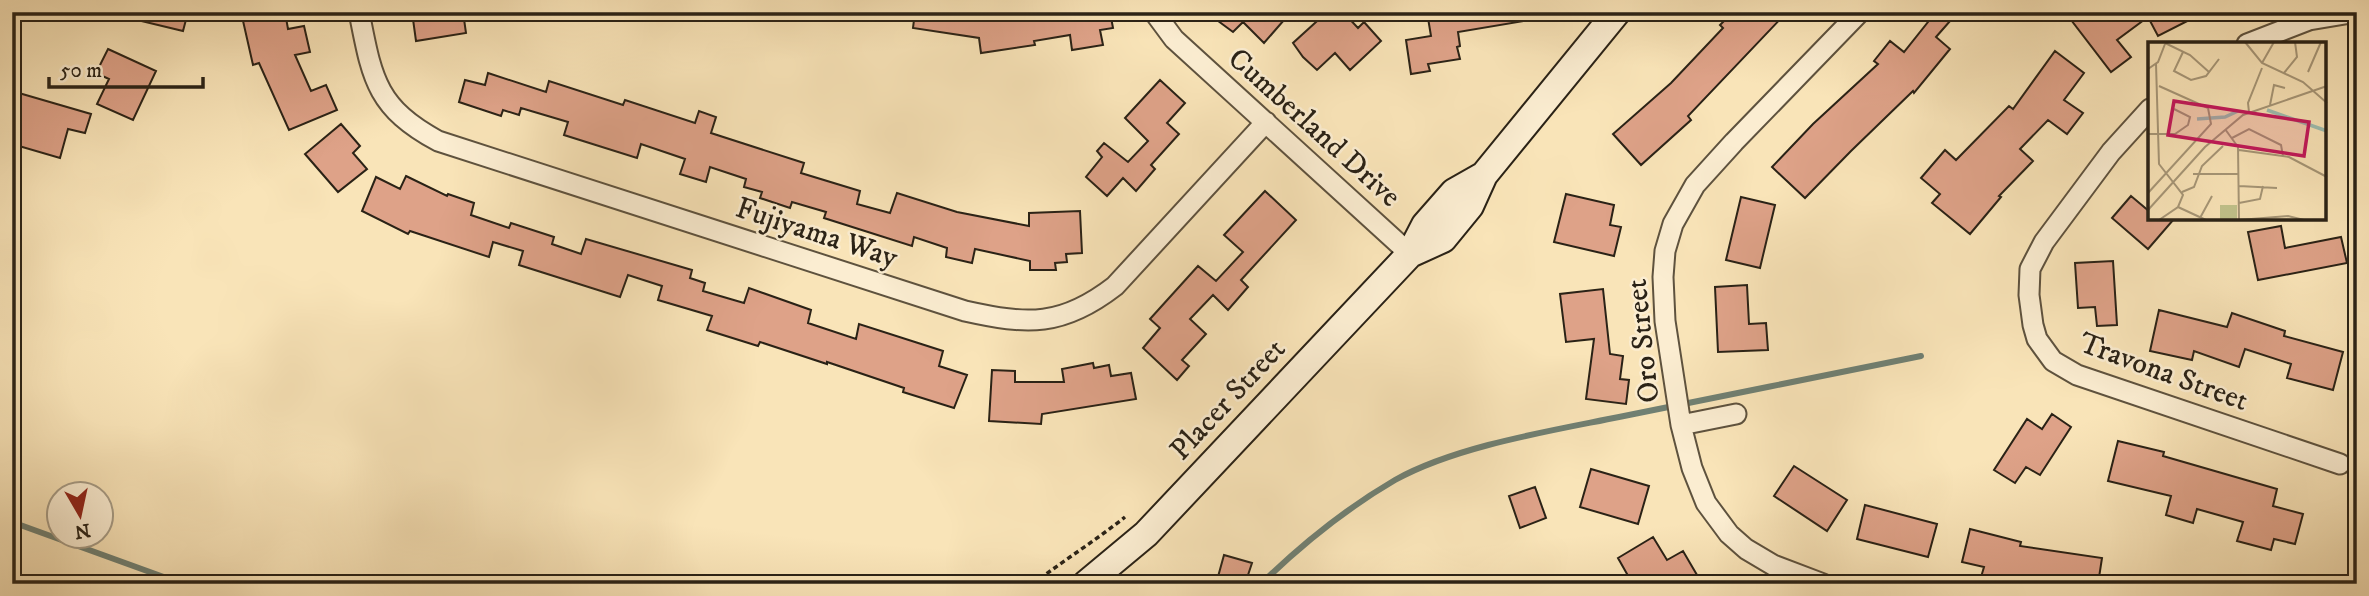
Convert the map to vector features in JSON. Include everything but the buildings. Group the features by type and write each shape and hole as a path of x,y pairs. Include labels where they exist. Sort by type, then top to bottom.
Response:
{"main road":[{"path":"1410,254 1443,239 1470,206 1484,175 1617,12"},
{"name":"Placer Street","path":"1086,584 1146,534 1410,254"}],"street":[{"name":"Fujiyama Way","path":"359,12 370,69 386,100 409,124 438,141 965,311 1007,320 1024,322 1053,318 1086,305 1115,286 1266,122"},
{"name":"Cumberland Drive","path":"1154,12 1174,39 1410,254"},
{"name":"Oro Street","path":"1823,584 1773,565 1746,549 1729,534 1706,503 1692,468 1681,425 1662,289 1665,251 1679,211 1709,168 1860,12"},
{"path":"2252,42 2309,20 2357,12"},
{"name":"Travona Street","path":"2148,111 2111,152 2038,254 2028,281 2030,311 2037,339 2053,361 2077,375 2340,464"},
{"path":"1681,425 1736,414"}],"path":[{"path":"1033,584 1079,549 1091,545 1125,517"}],"waterway":[{"path":"1261,584 1308,541 1359,503 1395,480 1446,458 1534,434 1921,356"},
{"path":"12,522 183,584"}]}
